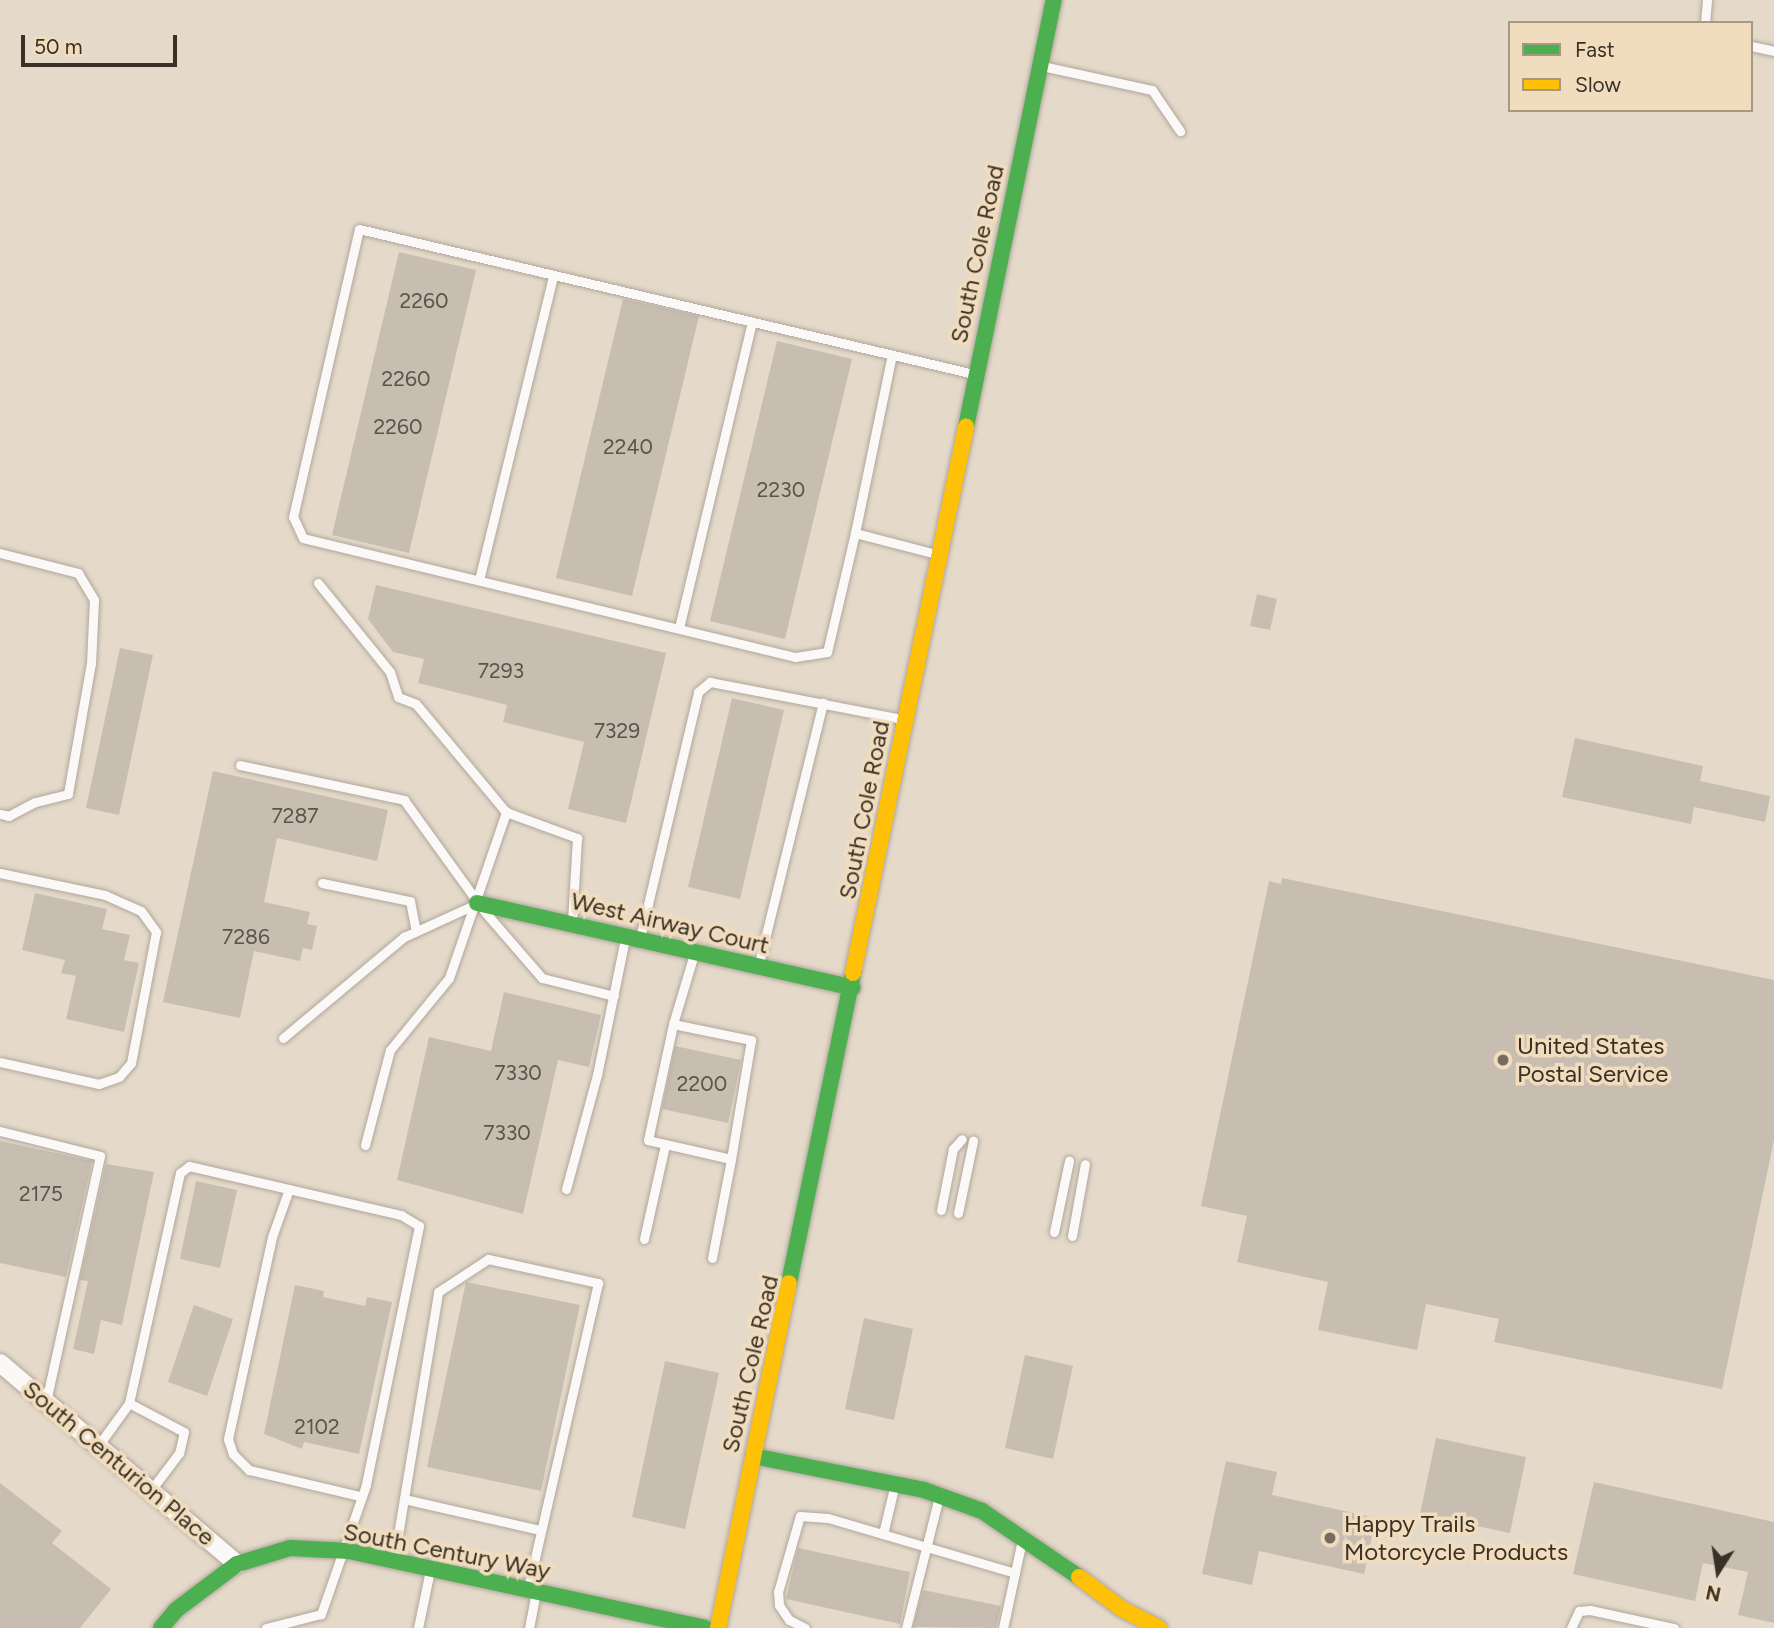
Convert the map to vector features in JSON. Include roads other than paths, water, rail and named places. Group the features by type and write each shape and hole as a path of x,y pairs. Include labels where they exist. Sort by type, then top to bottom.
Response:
{"main road":[{"name":"South Cole Road","path":"718,1628 853,988 975,374 1054,0"},
{"name":"West Airway Court","path":"477,903 853,988"},
{"path":"753,1455 895,1484 982,1511 1023,1535 1122,1609 1159,1628"},
{"name":"South Century Way","path":"161,1628 176,1610 237,1564 290,1548 345,1551 705,1628"}],"street":[{"name":"South Centurion Place","path":"0,1363 237,1564"}],"lane":[{"path":"1705,21 1707,0"},
{"path":"1753,46 1774,51"},
{"path":"1040,66 1152,90 1180,131"},
{"path":"892,355 827,652 795,657 303,538 293,516 359,229 975,374"},
{"path":"479,580 553,276"},
{"path":"679,628 752,322"},
{"path":"855,533 939,554"},
{"path":"0,553 78,573 94,600 91,663 68,794 35,802 9,816 0,814"},
{"path":"318,583 390,672 398,698 416,704 506,812 577,838 572,925"},
{"path":"566,1189 614,996 698,692 710,681 905,719"},
{"path":"758,967 824,704"},
{"path":"240,765 404,800 477,903 542,978 614,996"},
{"path":"365,1145 390,1050 449,978 477,903 506,812"},
{"path":"0,873 105,895 141,911 156,932 131,1063 119,1077 99,1084 0,1062"},
{"path":"322,883 410,901 416,931"},
{"path":"284,1038 416,931 477,903"},
{"path":"695,952 673,1024 648,1140 731,1159"},
{"path":"673,1024 751,1040 712,1258"},
{"path":"0,1131 100,1156 47,1402"},
{"path":"941,1210 953,1149 962,1139"},
{"path":"958,1213 973,1141"},
{"path":"644,1239 665,1145"},
{"path":"1054,1233 1069,1161"},
{"path":"1072,1236 1085,1164"},
{"path":"98,1446 129,1403 180,1173 189,1166 401,1215 419,1226 360,1496 345,1551 321,1614 267,1628"},
{"path":"289,1189 272,1237 228,1439 233,1454 249,1470 360,1496"},
{"path":"394,1561 438,1292 488,1259 598,1283 541,1530 529,1628"},
{"path":"129,1403 184,1432 179,1453 151,1490"},
{"path":"883,1534 895,1484"},
{"path":"906,1628 924,1546 939,1496"},
{"path":"404,1499 541,1530"},
{"path":"805,1628 789,1620 778,1592 800,1516 828,1518 1015,1573"},
{"path":"1003,1628 1023,1535"},
{"path":"418,1628 431,1569"},
{"path":"1571,1628 1579,1611 1590,1609 1674,1628"}],"place":[{"name":"United States Postal Service","path":"1503,1060"},
{"name":"Happy Trails Motorcycle Products","path":"1330,1538"}]}
